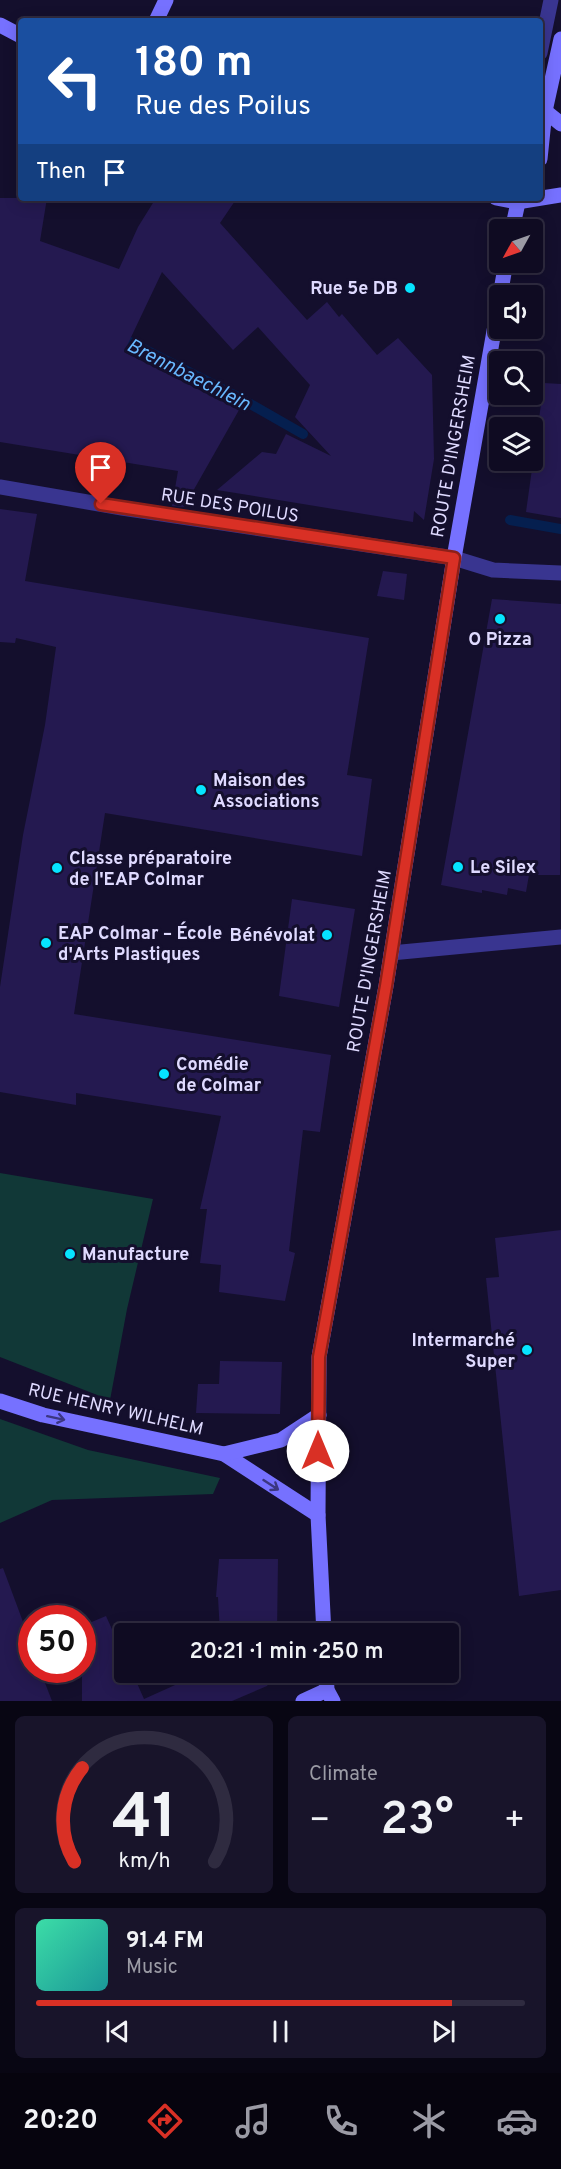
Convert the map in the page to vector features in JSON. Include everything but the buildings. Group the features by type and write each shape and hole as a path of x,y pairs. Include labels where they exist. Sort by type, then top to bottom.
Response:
{"main road":[{"path":"157,18 166,0"},
{"path":"0,25 18,34"},
{"path":"543,135 561,39"},
{"path":"546,111 561,124"},
{"path":"543,197 561,195"},
{"path":"514,219 517,201"},
{"name":"ROUTE D'INGERSHEIM","path":"323,1623 318,1515 319,1357 391,953 454,558 492,339"},
{"name":"RUE HENRY WILHELM","path":"0,1401 43,1415 224,1454 318,1515"},
{"name":"RUE HENRY WILHELM","path":"224,1454 281,1440 318,1415"},
{"path":"303,1701 330,1695"}],"street":[{"path":"543,39 551,0"},
{"name":"RUE DES POILUS","path":"0,487 144,512 454,558 493,570 561,573"},
{"path":"391,953 561,937"}],"green space":[{"name":"Manufacture","path":"0,1173 153,1199 127,1309 110,1400 0,1357"},
{"path":"0,1419 88,1450 220,1478 213,1494 52,1500 0,1523"}],"waterway":[{"name":"Brennbaechlein","path":"117,338 126,340 240,398 303,434"},
{"name":"Brennbaechlein","path":"510,520 561,529"}],"place":[{"name":"Rue 5e DB","path":"410,288"},
{"name":"O Pizza","path":"500,619"},
{"name":"Maison des Associations","path":"201,790"},
{"name":"Le Silex","path":"458,867"},
{"name":"Classe préparatoire de l'EAP Colmar","path":"57,868"},
{"name":"Bénévolat","path":"327,935"},
{"name":"EAP Colmar – École d'Arts Plastiques","path":"46,943"},
{"name":"Comédie de Colmar","path":"164,1074"},
{"name":"Manufacture","path":"70,1254"},
{"name":"Intermarché Super","path":"527,1350"}],"route":[{"path":"101,504 454,558 386,986 319,1357 318,1451"}]}
